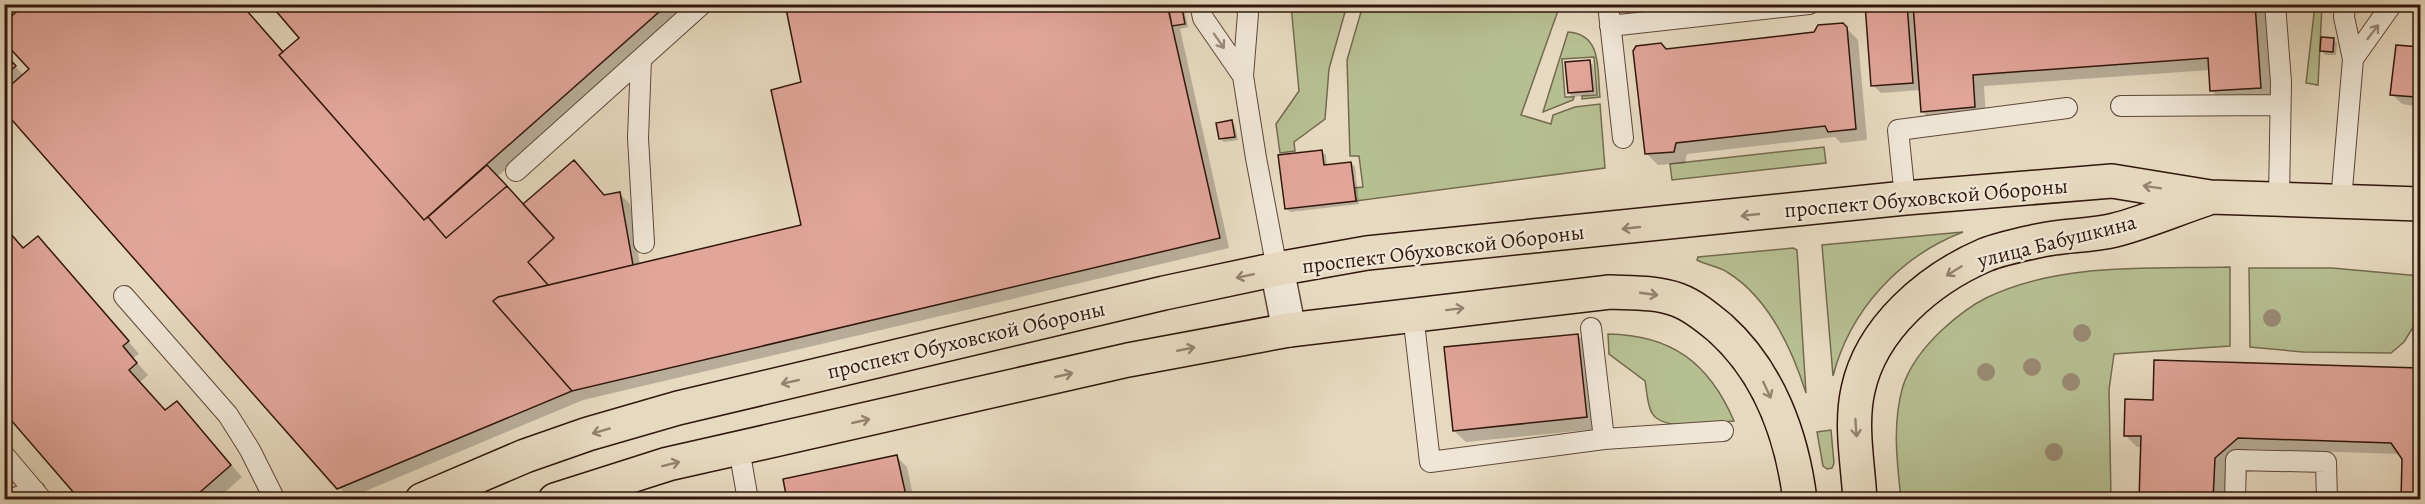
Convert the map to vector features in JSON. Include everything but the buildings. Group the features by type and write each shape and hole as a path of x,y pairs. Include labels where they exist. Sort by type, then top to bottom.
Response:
{"main road":[{"name":"проспект Обуховской Обороны","path":"422,500 525,456 588,434 678,408 1164,293 1277,269 1367,254 1905,198 2112,181 2210,197 2421,204"},
{"name":"улица Бабушкина","path":"1860,500 1855,415 1858,390 1865,366 1877,343 1909,304 1958,268 1988,254 2044,240 2114,231 2210,197"},
{"path":"555,500 668,464 1128,360 1289,330 1610,292 1647,293 1679,300 1707,316 1735,341 1762,379 1783,423 1796,470 1800,500"}],"street":[{"path":"1277,269 1289,330"}],"lane":[{"path":"516,171 702,4"},
{"path":"1200,4 1203,18 1244,76"},
{"path":"1246,4 1248,14 1244,76 1256,158 1277,269"},
{"path":"1608,4 1623,138"},
{"path":"1610,26 1809,4"},
{"path":"2275,4 2280,82 2279,198"},
{"path":"2341,201 2353,59 2344,17 2345,4"},
{"path":"2353,59 2392,4"},
{"path":"641,59 638,138 644,243"},
{"path":"2121,106 2280,105"},
{"path":"1905,198 1898,130 2067,108"},
{"path":"124,296 228,415 250,450 275,500"},
{"path":"1413,314 1430,462 1604,439 1723,431"},
{"path":"1591,328 1604,439"},
{"path":"739,449 748,500"},
{"path":"4,455 39,495"},
{"path":"2235,500 2236,460 2326,462 2327,500"},
{"path":"9,500 39,495"}],"green space":[{"path":"1291,5 1347,5 1329,69 1325,119 1294,142 1295,151 1280,153 1276,124 1299,91"},
{"path":"1363,5 1560,5 1521,115 1551,124 1553,115 1575,107 1600,104 1605,168 1356,201 1354,188 1363,187 1359,156 1350,156 1347,60"},
{"path":"2315,5 2322,5 2318,85 2306,83"},
{"path":"1568,32 1579,34 1593,47 1598,66 1600,97 1582,99 1582,96 1597,95 1594,57 1562,59 1565,97 1574,97 1573,100 1543,112"},
{"path":"1824,147 1826,163 1672,180 1670,164"},
{"path":"1963,232 1918,255 1881,288 1852,329 1833,376 1822,245"},
{"path":"1793,248 1797,250 1806,393 1786,342 1777,325 1755,295 1727,272 1697,260 1698,257"},
{"path":"2230,267 2230,346 2114,354 2109,390 2111,499 1901,499 1896,428 1903,386 1910,370 1924,349 1968,308 2014,286 2075,273 2137,268"},
{"path":"2249,268 2332,268 2420,276 2420,316 2404,342 2391,353 2303,352 2250,347"},
{"path":"1608,334 1651,340 1686,356 1713,383 1734,421 1678,425 1658,419 1649,406 1645,381 1609,354"},
{"path":"1831,430 1834,463 1832,468 1827,469 1823,466 1817,432"}]}
